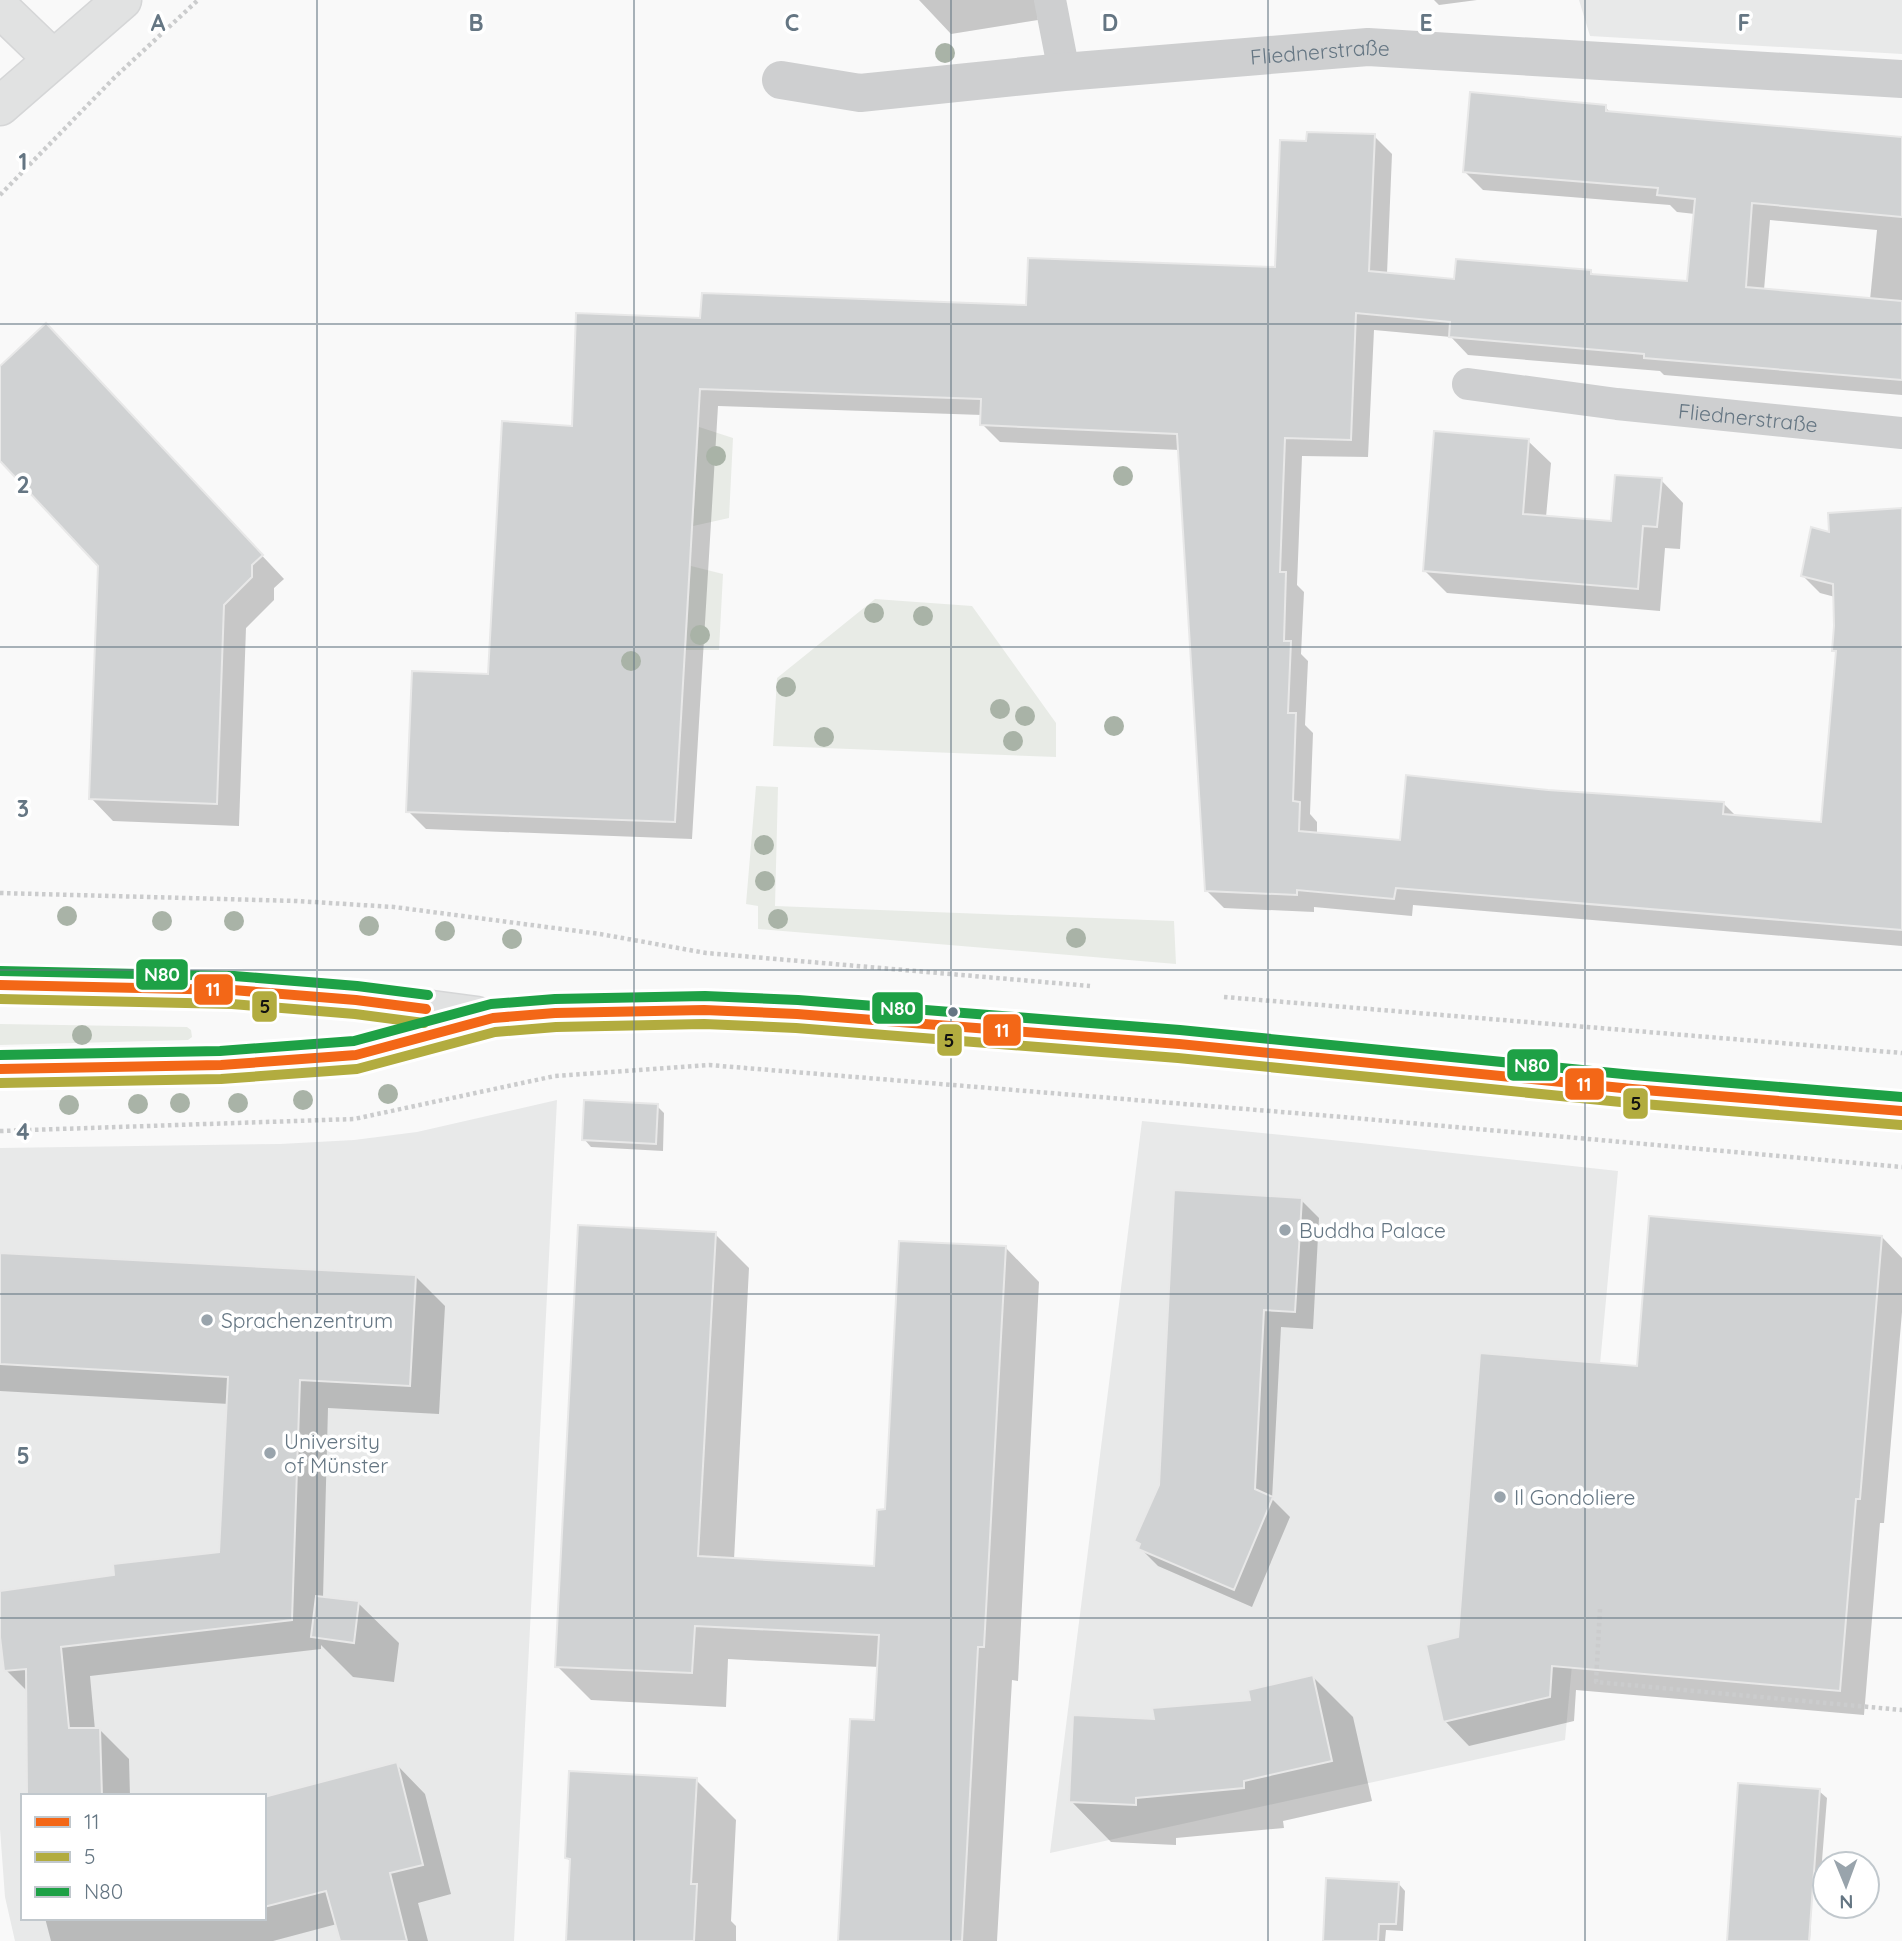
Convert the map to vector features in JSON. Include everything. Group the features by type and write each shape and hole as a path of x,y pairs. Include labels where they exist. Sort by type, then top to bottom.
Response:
{"main road":[{"path":"0,106 122,0"},
{"path":"0,8 53,59"},
{"path":"0,985 233,990 356,1000 493,1018"},
{"path":"0,1069 221,1065 356,1055 493,1018 555,1013 704,1010 797,1014 1179,1044 1619,1088 1902,1111"}],"street":[{"name":"Fliednerstraße","path":"781,80 859,93 1064,72 1368,47 1902,79"}],"lane":[{"path":"1051,0 1064,72"},
{"name":"Fliednerstraße","path":"1468,384 1617,404 1902,433"}],"path":[{"path":"1,192 115,77 198,0"},
{"path":"0,893 298,901 394,907 600,934 706,953 1093,986"},
{"path":"1217,996 1902,1053"},
{"path":"0,1131 354,1119 555,1076 709,1065 1343,1117 1902,1167"},
{"path":"1600,1609 1596,1682 1902,1710"}],"shaded area":[{"path":"1579,0 1902,0 1902,54 1590,36"},
{"path":"699,427 733,438 729,518 693,526"},
{"path":"691,566 723,574 719,650 686,650"},
{"path":"875,599 972,606 1056,723 1056,757 773,746 777,678"},
{"path":"756,786 778,787 775,906 1174,921 1176,964 758,929 758,906 746,904"},
{"path":"0,1024 187,1027 191,1030 192,1037 188,1040 0,1045"},
{"name":"University of Münster","path":"557,1100 514,1941 15,1941 5,1897 0,1829 0,1148 280,1144 354,1140 417,1132"},
{"path":"1142,1121 1618,1171 1565,1740 1050,1853"}],"building":[{"path":"1470,92 1606,105 1606,111 1902,137 1902,217 1752,203 1746,287 1902,301 1902,380 1644,358 1644,354 1449,337 1450,322 1356,313 1351,440 1285,438 1280,572 1286,572 1284,641 1291,641 1288,713 1296,713 1293,801 1300,802 1299,831 1400,840 1406,775 1548,790 1724,802 1723,814 1821,822 1836,651 1832,651 1833,584 1801,576 1811,527 1829,532 1828,513 1902,508 1902,930 1396,888 1394,899 1297,890 1297,895 1205,891 1177,434 980,425 981,399 700,389 675,822 406,812 412,671 488,674 502,421 572,426 576,313 700,318 702,293 1026,305 1028,258 1275,267 1280,140 1306,141 1307,132 1375,134 1369,271 1454,279 1456,259 1591,270 1591,274 1687,281 1695,199 1657,195 1658,188 1463,172"},
{"path":"46,323 263,555 252,565 252,577 224,605 217,804 89,799 98,566 0,461 0,366"},
{"path":"1434,431 1529,439 1523,514 1611,521 1615,475 1662,478 1657,527 1643,526 1638,589 1423,571"},
{"path":"584,1100 658,1104 656,1144 582,1140"},
{"path":"1174,1190 1302,1198 1295,1312 1264,1310 1255,1489 1273,1497 1234,1590 1138,1549 1140,1544 1134,1541 1159,1485"},
{"path":"1649,1216 1882,1236 1860,1499 1856,1499 1840,1691 1552,1666 1550,1697 1443,1722 1426,1645 1458,1637 1480,1353 1637,1366"},
{"path":"578,1225 716,1232 698,1556 874,1566 877,1510 885,1509 899,1241 1006,1246 984,1647 978,1647 962,1941 838,1941 850,1719 874,1720 879,1635 695,1626 692,1673 555,1667"},
{"path":"0,1253 416,1275 410,1386 300,1380 292,1620 61,1647 69,1728 100,1728 102,1794 27,1794 26,1669 4,1671 0,1637 0,1591 114,1575 113,1564 219,1552 228,1377 0,1364"},
{"path":"316,1596 359,1601 354,1643 311,1637"},
{"path":"1313,1675 1332,1761 1244,1781 1244,1788 1136,1798 1136,1805 1069,1802 1073,1715 1154,1719 1152,1708 1250,1700 1248,1690"},
{"path":"397,1762 423,1865 390,1873 407,1941 340,1941 326,1891 266,1906 266,1796"},
{"path":"569,1771 697,1778 691,1884 697,1884 694,1941 566,1941 570,1859 565,1858"},
{"path":"1738,1783 1820,1789 1816,1850 1811,1850 1809,1941 1727,1941"},
{"path":"1326,1878 1399,1882 1396,1924 1379,1924 1378,1941 1323,1941"}],"transit line":[{"name":"N80","path":"0,971 234,976 428,995"},
{"name":"11","path":"0,985 233,990 426,1009"},
{"name":"N80","path":"0,1055 220,1051 354,1041 491,1004 555,999 705,996 798,1000 1180,1030 1633,1075 1902,1097"},
{"name":"5","path":"0,999 232,1004 355,1014 424,1023"},
{"name":"11","path":"0,1069 221,1065 356,1055 493,1018 555,1013 704,1010 797,1014 1179,1044 1632,1089 1902,1111"},
{"name":"5","path":"0,1083 221,1079 357,1069 495,1032 556,1027 704,1024 796,1028 1178,1058 1631,1103 1901,1125"}],"place":[{"name":"Buddha Palace","path":"1285,1230"},
{"name":"Sprachenzentrum","path":"207,1320"},
{"name":"University of Münster","path":"270,1453"},
{"name":"Il Gondoliere","path":"1500,1497"}]}
